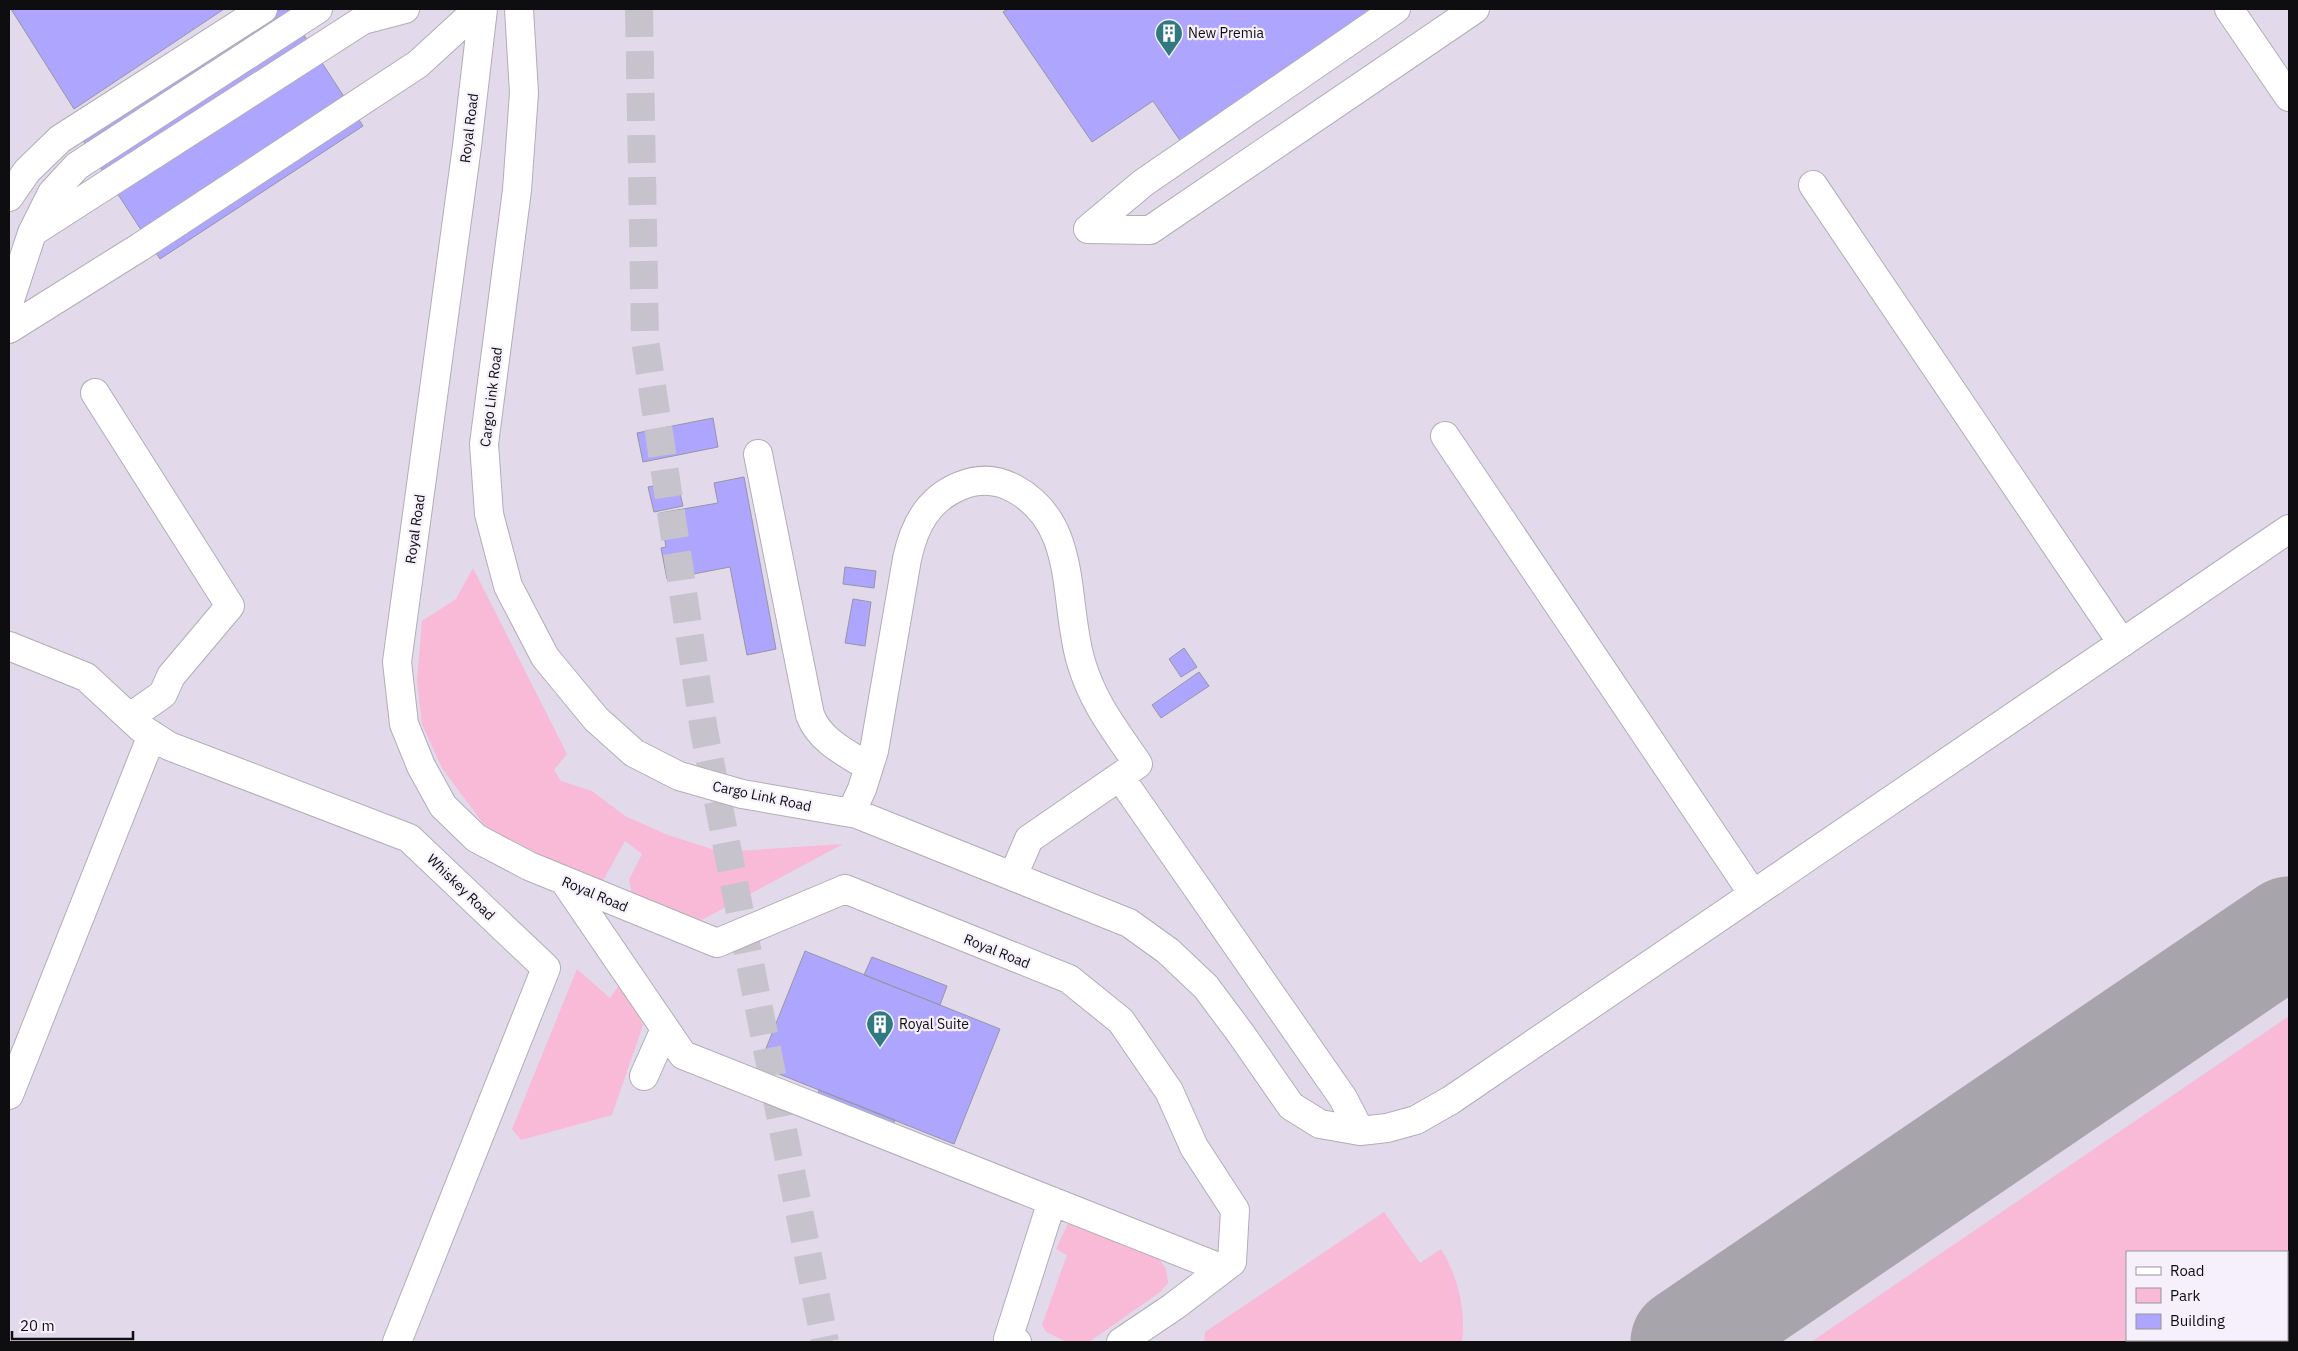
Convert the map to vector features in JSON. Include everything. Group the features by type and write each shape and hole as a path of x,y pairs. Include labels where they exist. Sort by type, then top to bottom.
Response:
{"lane":[{"path":"9,197 27,171 60,139 263,9"},
{"path":"9,303 32,233 52,193 77,166 318,9"},
{"path":"32,233 363,20 405,9"},
{"path":"9,329 140,247 418,64 478,9"},
{"name":"Royal Road","path":"483,9 467,146 397,662 404,724 421,766 444,806 476,838 528,866 717,943 844,889 1068,980 1121,1021 1169,1091 1194,1147 1235,1210 1232,1262 1120,1342"},
{"path":"1396,9 1144,182 1088,229 1150,230 1475,9"},
{"path":"2229,9 2289,97"},
{"name":"Cargo Link Road","path":"513,11 524,93 517,190 484,444 489,514 508,586 545,657 596,719 634,753 679,776 742,794 851,813 1129,923 1168,951 1206,987 1290,1106 1320,1124 1360,1131 1388,1128 1416,1120 1451,1100 2289,528"},
{"path":"1813,185 2122,643"},
{"path":"95,393 230,606 171,676 163,694 130,717"},
{"path":"1446,436 1753,894"},
{"path":"758,454 810,715 814,726 834,746 869,766"},
{"path":"851,813 862,789 874,751 907,559 916,528 935,500 952,489 970,482 987,480 1007,484 1026,495 1052,524 1062,546 1067,568 1077,647 1086,678 1099,708 1138,764 1029,839 1013,876"},
{"name":"Whiskey Road","path":"9,646 86,677 130,717 168,746 409,838 546,968 397,1342"},
{"path":"9,1095 152,735"},
{"path":"1120,777 1343,1098 1360,1131"},
{"path":"565,882 683,1055 1223,1269"},
{"path":"644,1076 665,1029"},
{"path":"1017,1342 1008,1339 1052,1202"}],"shaded area":[{"path":"9,9 2289,9 2289,1342 9,1342"}],"green space":[{"path":"473,568 567,754 554,770 561,781 592,791 625,816 668,835 721,852 843,844 696,923 634,902 629,880 642,854 625,841 601,884 538,855 485,826 442,768 422,724 417,681 422,621 456,599"},
{"path":"577,969 610,998 621,982 643,1025 612,1115 521,1140 512,1129"},
{"path":"2289,1016 2289,1342 1811,1342"},
{"path":"1384,1212 1420,1263 1441,1249 1447,1259 1456,1282 1462,1306 1462,1342 1204,1342 1205,1332"},
{"path":"1070,1219 1156,1255 1166,1269 1168,1283 1160,1292 1089,1342 1067,1342 1046,1332 1042,1325 1067,1255 1056,1249"}],"building":[{"path":"11,9 224,9 74,109"},
{"path":"281,9 287,9 363,126 160,259 82,139"},
{"name":"New Premia","path":"1008,9 1375,9 1181,142 1153,101 1092,142 1003,12"},
{"path":"713,418 718,447 643,462 637,433"},
{"path":"744,477 776,649 747,655 730,567 667,579 661,548 666,547 660,513 718,503 714,483"},
{"path":"677,481 683,506 654,512 648,487"},
{"path":"845,567 876,571 874,588 843,584"},
{"path":"853,599 871,602 865,646 845,643"},
{"path":"1184,648 1197,667 1181,677 1169,659"},
{"path":"1199,672 1209,686 1161,718 1152,705"},
{"name":"Royal Suite","path":"805,951 1000,1029 954,1144 759,1066"},
{"path":"872,957 947,986 940,1005 864,975"},
{"path":"819,1090 895,1120 887,1139 812,1109"}],"taxiway":[{"path":"1685,1342 2289,931"}],"tunnel":[{"path":"639,9 645,340 704,731 825,1342"}],"place":[{"name":"New Premia","path":"1169,57"},
{"name":"Royal Suite","path":"880,1048"}]}
